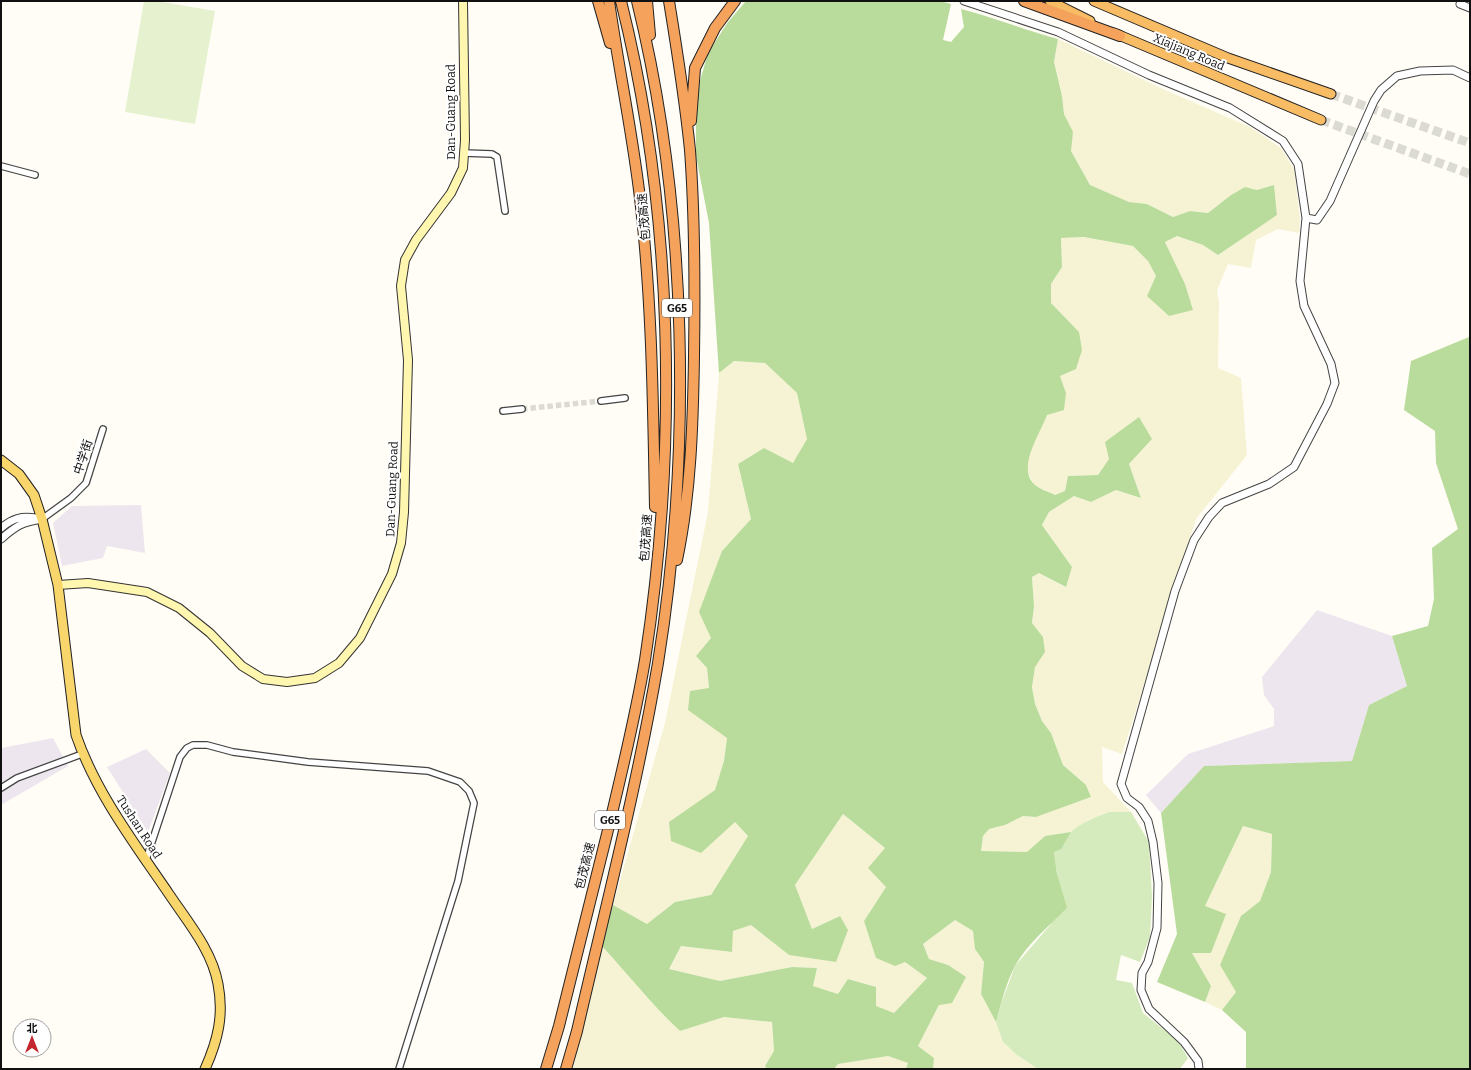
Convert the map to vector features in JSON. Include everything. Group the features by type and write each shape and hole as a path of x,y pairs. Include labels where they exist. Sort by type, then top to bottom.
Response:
{"highway":[{"path":"598,1 626,105"},
{"path":"609,1 639,190 650,327 657,567"},
{"name":"包茂高速","path":"546,1069 559,1026 623,766 644,663 657,567 665,411 664,328 660,256 656,199 645,119 621,1"},
{"name":"G65","path":"566,1069 577,1031 637,770 657,664 664,617 677,488 679,360 677,296 670,200 652,71 637,1"},
{"path":"647,1 652,71"},
{"path":"664,617 684,522 694,378 694,291 690,151 682,80 669,1"},
{"path":"1024,1 1120,36"},
{"name":"Xiajiang Road","path":"1050,1 1120,36 1321,120"},
{"name":"Xiajiang Road","path":"1094,1 1228,58 1331,94"},
{"path":"690,151 696,68 708,40 734,2"}],"main road":[{"name":"Dan-Guang Road","path":"58,585 88,583 147,592 180,608 210,633 242,666 263,679 287,682 315,678 338,663 360,638 392,574 401,543 404,512 408,360 401,286 405,260 416,240 451,193 463,168 463,1"},
{"name":"Tushan Road","path":"1,460 19,474 34,495 42,519 58,585 76,735 82,754 126,832 200,940 218,983 220,1023 216,1045 206,1069"}],"street":[{"path":"964,1 1058,32 1149,75 1230,108 1284,141 1298,164 1306,218 1300,282 1304,306 1331,364 1335,383 1327,404 1294,467 1269,484 1222,504 1209,517 1194,540 1175,591 1121,784 1126,798 1140,807 1148,821 1154,842 1158,883 1157,928 1148,962 1142,973 1141,990 1149,1009 1184,1042 1198,1061 1199,1069"},
{"path":"1462,1 1460,4 1470,8"},
{"path":"1306,218 1317,220 1330,201 1374,101 1381,90 1398,76 1420,71 1454,70 1470,78"},
{"path":"464,153 492,154 497,157 505,211"},
{"path":"1,166 35,175"},
{"path":"601,400 625,398"},
{"path":"503,411 522,409"},
{"name":"中学街","path":"1,539 16,526 25,522 42,519 71,498 86,483 103,429"},
{"path":"1,528 10,520 22,516 42,519"},
{"path":"146,860 180,756 187,748 193,745 207,745 233,752 308,762 428,771 460,782 469,791 474,803 458,880 399,1069"},
{"path":"1,788 17,778 82,754"}],"shaded area":[{"path":"1058,39 1165,90 1250,127 1281,148 1294,169 1300,219 1299,233 1278,229 1256,240 1251,268 1228,264 1217,290 1219,303 1218,368 1241,378 1247,455 1196,519 1122,754 1102,747 1103,782 1131,812 1109,812 1089,820 1071,832 1045,836 1027,852 981,851 983,836 989,829 1005,825 1023,816 1036,817 1091,797 1086,785 1063,765 1051,733 1042,721 1035,704 1032,686 1035,667 1045,652 1043,637 1032,623 1034,606 1032,577 1039,573 1065,587 1072,567 1042,525 1049,512 1074,496 1091,502 1116,490 1141,498 1129,464 1152,439 1138,418 1128,425 1109,459 1098,475 1068,476 1065,491 1055,495 1034,485 1026,468 1031,449 1047,415 1066,393 1060,376 1079,332 1051,303 1051,284 1062,267 1061,238 1084,237 1133,246 1148,261 1156,276 1185,284 1165,242 1177,236 1203,245 1218,255 1277,215 1274,185 1257,190 1245,187 1231,195 1208,213 1190,211 1173,217 1147,204 1129,202 1090,185 1071,151 1072,132 1064,114 1062,96 1054,62"},
{"path":"734,361 765,363 797,393 807,439 793,464 764,448 738,464 751,519 722,551 711,638 696,656 707,668 709,688 727,738 724,761 715,790 669,823 735,822 748,836 711,895 675,902 647,924 613,905 665,723 708,512 719,373"},
{"path":"141,505 145,553 107,546 103,558 62,566 53,523 72,506"},
{"path":"1317,610 1392,636 1407,686 1369,705 1352,761 1204,766 1161,813 1146,795 1188,754 1274,726 1274,709 1264,695 1262,677"},
{"path":"53,738 68,766 1,805 1,748"},
{"path":"146,749 170,773 148,832 107,767"},
{"path":"843,814 885,848 886,887 864,921 905,962 927,978 894,1013 876,1007 876,987 849,979 838,994 813,986 817,968 792,967 720,981 669,969 681,946 731,952 733,931 751,925 789,955 840,916 812,929 795,885"},
{"path":"1243,826 1272,834 1271,872 1260,901 1241,916 1236,992 1222,1010 1205,1002 1211,986 1192,953 1212,953 1205,906"},
{"path":"955,920 973,931 975,949 984,962 981,994 996,1022 1003,1042 1017,1055 1038,1069 933,1069 934,1058 918,1046 939,1005 948,965 929,959 923,944"},
{"path":"601,945 650,1001 680,1031 724,1017 772,1022 774,1051 765,1066 767,1069 573,1069"},
{"path":"888,1056 908,1063 906,1069 834,1069 838,1064"}],"green space":[{"path":"144,1 157,1 215,11 195,124 125,112"},
{"path":"746,1 940,1 951,4 943,40 951,42 964,27 961,9 1058,39 1054,62 1062,96 1064,114 1073,132 1071,151 1090,185 1129,202 1147,204 1173,217 1190,211 1208,213 1231,195 1245,187 1257,190 1274,185 1277,215 1218,255 1203,245 1177,236 1165,242 1185,284 1193,310 1169,316 1147,296 1156,276 1148,261 1133,246 1084,237 1061,238 1062,267 1051,284 1051,303 1079,332 1082,350 1076,369 1060,376 1066,393 1064,410 1047,415 1031,451 1028,470 1030,478 1035,485 1055,495 1065,491 1068,476 1098,475 1109,459 1105,442 1139,417 1152,439 1129,464 1141,498 1116,490 1091,502 1074,496 1049,512 1042,525 1072,567 1066,587 1039,573 1032,577 1034,606 1032,623 1043,637 1045,652 1035,667 1032,687 1035,704 1042,721 1051,733 1063,765 1086,785 1091,797 1036,817 1023,816 1005,825 989,829 983,836 981,851 1027,852 1045,836 1071,832 1061,849 1054,852 1057,874 1067,908 1026,950 1015,966 1009,979 996,1022 981,994 984,962 975,949 973,931 955,920 923,944 929,959 948,965 966,977 952,1003 939,1005 918,1046 934,1058 933,1069 906,1069 908,1063 888,1056 838,1064 834,1069 767,1069 765,1066 774,1051 772,1022 724,1017 680,1031 649,1000 601,945 613,905 647,924 675,902 711,895 748,836 735,822 701,853 671,841 669,822 715,790 724,761 727,738 688,710 690,691 709,688 707,668 696,656 711,638 699,612 722,551 751,519 738,464 764,448 793,463 807,439 797,393 765,363 734,361 719,373 709,223 696,156 696,116 700,81 708,53 728,22","holes":["843,814 885,848 868,868 886,887 864,921 876,958 895,966 905,962 927,978 894,1013 876,1006 876,987 848,979 838,994 813,986 817,968 792,967 720,981 669,969 681,946 732,952 733,931 751,925 789,955 836,962 848,930 840,916 812,929 795,885"]},
{"path":"1470,333 1470,1069 1246,1069 1246,1032 1222,1010 1236,992 1220,965 1241,916 1260,901 1271,872 1272,834 1243,826 1205,906 1226,914 1211,953 1192,953 1211,986 1205,1002 1157,982 1177,934 1161,813 1204,766 1352,761 1369,705 1407,686 1392,636 1428,626 1434,599 1432,548 1458,529 1436,463 1435,431 1404,410 1411,361 1469,337"},
{"path":"1109,812 1131,812 1149,842 1152,896 1150,937 1140,962 1121,955 1116,980 1132,983 1143,1013 1178,1041 1188,1058 1180,1069 1038,1069 1017,1055 1003,1042 996,1022 1015,966 1051,924 1057,874 1054,852 1060,847 1069,833 1090,820"}],"tunnel":[{"path":"1331,94 1470,143"},
{"path":"1321,120 1470,174"},
{"path":"522,409 601,401"}]}
